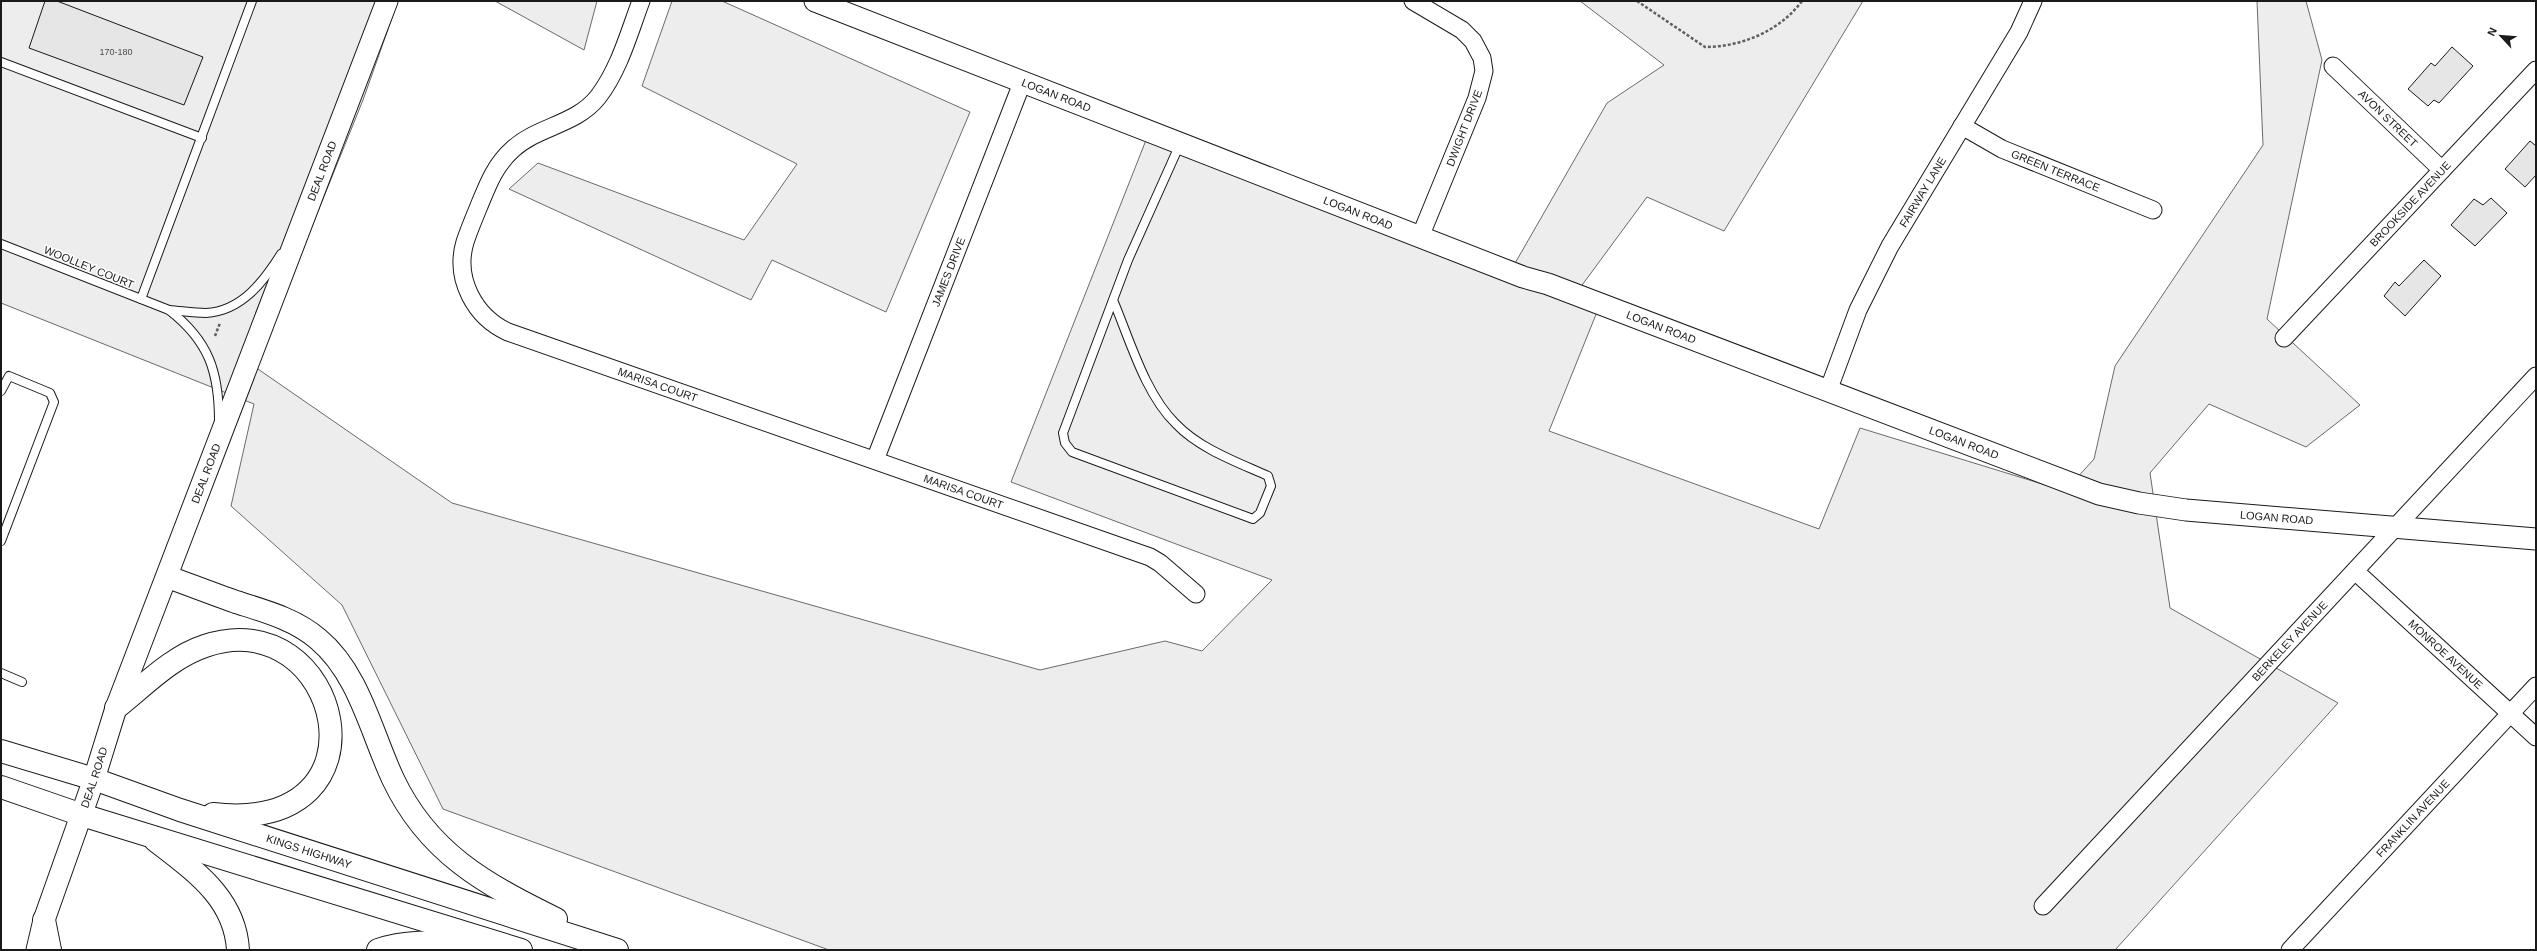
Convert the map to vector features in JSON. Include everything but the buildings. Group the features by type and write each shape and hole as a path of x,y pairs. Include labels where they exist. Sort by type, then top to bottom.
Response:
{"main road":[{"path":"168,577 285,619 318,638 334,655 348,676 401,795 414,816 438,846 453,860 486,883 618,950"},
{"path":"116,708 190,652 216,642 241,641 274,648 296,660 317,684 327,704 332,736 330,750 323,770 315,783 301,798 291,805 264,814 218,814 180,810"},
{"name":"KINGS HIGHWAY","path":"1,751 94,779 180,810 618,950"},
{"path":"1,787 82,814 145,832 515,948"},
{"path":"145,832 202,878 220,897 227,908 235,929 238,950"},
{"path":"44,920 50,950"},
{"path":"378,950 401,944 431,942 515,948"}],"street":[{"name":"DEAL ROAD","path":"37,950 44,920 94,779 116,708 220,442 387,1"},
{"name":"MARISA COURT","path":"642,1 615,68 597,98 576,116 531,135 513,148 491,176 464,244 462,262 469,294 485,317 508,332 1150,557 1160,563 1196,594"},
{"name":"LOGAN ROAD","path":"815,1 1420,237 2099,494 2124,500 2186,510 2536,539"},
{"name":"DWIGHT DRIVE","path":"1413,1 1462,30 1473,41 1482,58 1484,71 1477,98 1420,237"},
{"name":"FAIRWAY LANE","path":"1828,391 1858,310 1890,246 2019,32 2032,1"},
{"name":"AVON STREET","path":"2333,66 2442,170"},
{"name":"BROOKSIDE AVENUE","path":"2284,338 2536,70"},
{"name":"JAMES DRIVE","path":"875,460 1022,82"},
{"name":"GREEN TERRACE","path":"1962,126 2002,149 2153,210"},
{"name":"BERKELEY AVENUE","path":"2043,906 2536,376"},
{"name":"MONROE AVENUE","path":"2355,571 2536,737"},
{"name":"FRANKLIN AVENUE","path":"2290,950 2536,686"}],"lane":[{"path":"141,299 252,1"},
{"path":"1,62 202,138"},
{"path":"1113,300 1157,402 1176,425 1205,446 1268,476 1271,486 1260,513 1253,519 1072,452 1065,443 1063,433 1128,260 1180,144"},
{"name":"WOOLLEY COURT","path":"1,244 170,310 208,313 236,304 263,282 301,226"},
{"name":"WOOLLEY COURT","path":"170,310 186,323 202,343 214,368 219,398 220,442"},
{"path":"1,372 54,397 54,402 1,541"},
{"path":"1,392 9,376"},
{"path":"1,673 22,682"}],"path":[{"path":"1637,1 1705,47 1719,47 1738,43 1761,34 1782,21 1802,1"},
{"path":"215,336 223,317"}],"shaded area":[{"path":"1,1 398,1 363,100 255,367 452,503 1040,670 1165,641 1202,651 1272,580 1011,482 1150,130 1510,272 1607,103 1664,65 1580,1 1863,1 1724,231 1647,197 1574,296 1599,307 1549,431 1819,529 1860,428 2065,491 2094,459 2115,366 2263,145 2257,1 2306,1 2322,60 2267,319 2360,405 2306,447 2209,404 2150,473 2170,608 2338,703 2115,950 829,950 443,809 342,605 231,506 254,404 1,303"},
{"path":"495,1 597,1 584,50"},
{"path":"672,1 722,1 970,112 886,312 772,260 751,300 509,189 538,163 744,240 797,164 642,86"}]}
